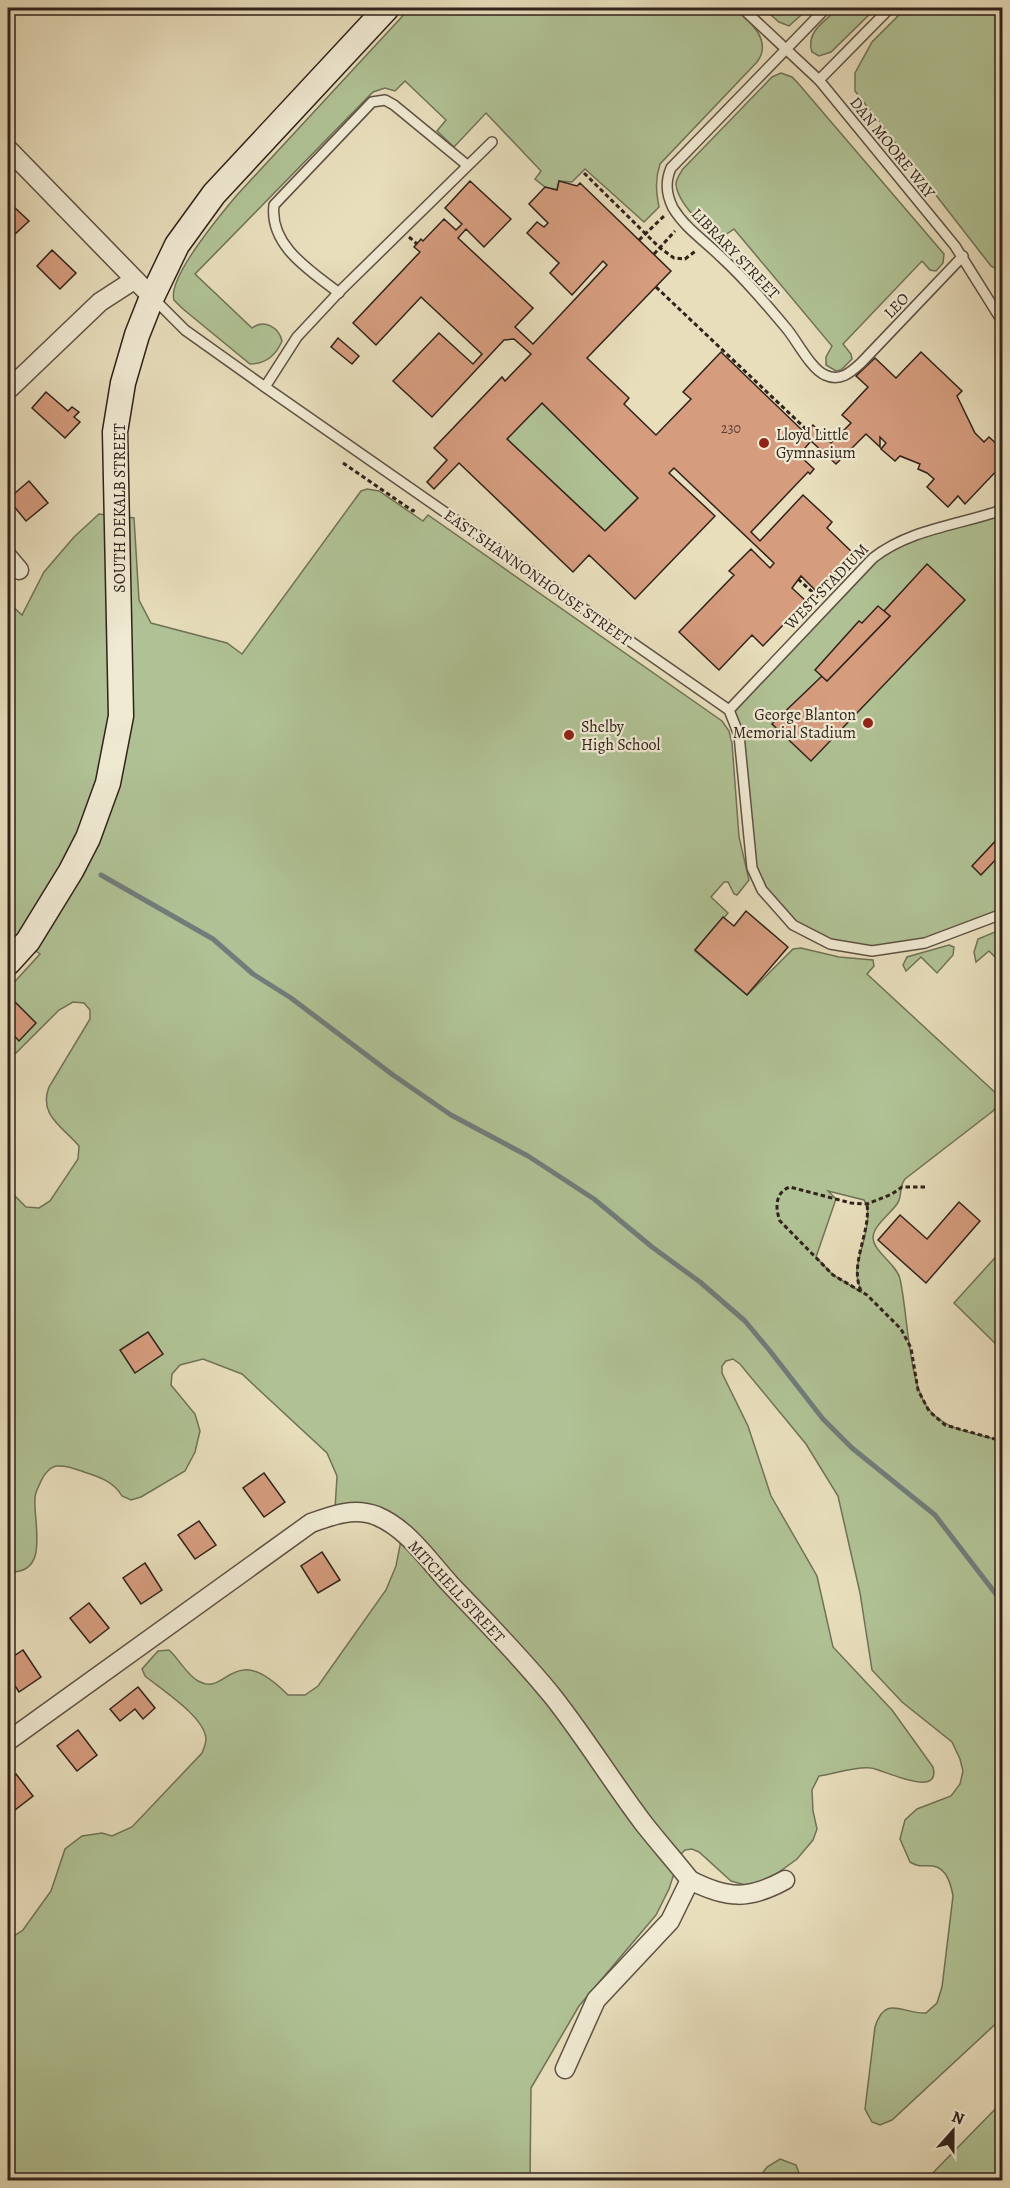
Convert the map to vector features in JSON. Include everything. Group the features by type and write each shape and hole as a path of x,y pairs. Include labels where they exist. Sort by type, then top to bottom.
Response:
{"main road":[{"name":"SOUTH DEKALB STREET","path":"8,963 28,941 71,871 88,838 108,783 121,716 115,432 123,383 137,335 152,297 177,245 214,194 387,8"}],"street":[{"name":"EAST SHANNONHOUSE STREET","path":"8,149 152,297"},
{"path":"8,390 100,302 134,280"},
{"name":"MITCHELL STREET","path":"8,1741 311,1523 334,1514 353,1512 378,1516 400,1531 421,1550 554,1698 644,1823 690,1880 710,1890 731,1895 753,1895 785,1880"},
{"path":"565,2069 596,2000 670,1921 690,1880"}],"lane":[{"name":"DAN MOORE WAY","path":"742,8 819,80 963,256 1002,321"},
{"name":"LIBRARY STREET","path":"826,8 671,168 666,181 673,207 683,222 760,297 818,371 835,378 850,373"},
{"path":"819,80 890,8"},
{"path":"339,293 290,252 275,229 274,205 372,102 385,100 394,105 468,165"},
{"path":"265,387 297,337 492,142"},
{"name":"LEO","path":"850,373 963,256"},
{"name":"EAST SHANNONHOUSE STREET","path":"152,297 185,330 729,710"},
{"name":"WEST STADIUM","path":"729,710 873,558 888,546 909,537 1002,510"},
{"path":"729,710 739,735 752,868 762,890 793,925 830,944 872,951 925,943 1002,914"}],"path":[{"path":"584,173 645,234 674,258 682,260 689,257 705,242"},
{"path":"639,240 673,207"},
{"path":"654,254 683,222"},
{"path":"656,287 807,430"},
{"path":"798,579 827,606"},
{"path":"925,1187 902,1187 892,1194 867,1204 851,1203 790,1187 783,1189 779,1195 776,1210 780,1221 833,1275 862,1293 901,1329 911,1347 918,1390 929,1411 945,1425 1002,1441"},
{"path":"862,1293 857,1282 857,1270 867,1221 867,1204"}],"green space":[{"path":"410,8 734,8 753,25 761,39 762,47 757,62 660,164 656,185 659,207 644,222 585,169 572,182 559,181 557,190 545,187 535,179 541,171 486,113 454,147 437,131 446,120 405,81 395,91 385,88 373,92 195,274 252,328 266,324 278,332 282,341 277,350 265,360 250,364 174,300 174,290 179,277 197,246 237,195"},
{"path":"763,8 809,8 789,26 779,22"},
{"path":"839,8 876,8 831,52 819,56 812,52 811,38 818,27"},
{"path":"906,8 1002,8 1002,272 991,266 855,91 855,73 872,42"},
{"path":"781,73 792,77 797,82 944,254 943,263 936,271 930,270 922,261 843,344 852,359 841,370 836,371 826,365 826,357 832,346 734,229 721,238 715,235 686,207 677,190 676,183 682,170 772,77"},
{"path":"542,403 638,498 605,531 507,439"},
{"path":"367,489 379,491 423,521 428,515 722,721 729,731 732,743 739,837 749,880 737,895 734,894 728,882 724,882 711,897 728,913 695,951 747,995 793,949 801,948 839,957 873,960 874,966 867,974 1000,1097 1000,1102 993,1111 905,1179 899,1201 879,1224 873,1237 877,1248 895,1268 900,1279 913,1368 923,1401 931,1412 946,1424 1002,1441 1002,2018 892,2120 880,2125 872,2122 865,2109 875,2027 879,2017 889,2008 926,2013 937,2003 942,1987 953,1896 945,1873 938,1867 919,1866 910,1862 900,1839 905,1820 917,1809 951,1796 960,1784 963,1771 952,1742 902,1702 872,1670 860,1593 838,1496 806,1444 740,1364 733,1359 726,1361 722,1366 722,1373 748,1426 771,1496 817,1576 833,1647 892,1710 933,1767 933,1777 929,1781 920,1782 871,1768 852,1769 819,1776 812,1790 817,1829 813,1840 797,1859 768,1880 745,1885 731,1881 699,1852 692,1849 685,1850 680,1855 669,1889 656,1915 579,2006 531,2088 530,2180 8,2180 8,1940 23,1930 51,1891 65,1849 82,1836 102,1833 112,1836 132,1827 202,1753 205,1744 204,1731 191,1713 145,1676 142,1669 158,1651 169,1650 190,1675 205,1684 216,1683 237,1671 250,1670 268,1678 288,1695 305,1695 318,1686 386,1590 396,1566 403,1530 335,1509 337,1476 327,1453 242,1374 203,1359 180,1365 172,1374 171,1385 195,1414 200,1431 195,1452 185,1471 141,1497 131,1500 122,1496 111,1484 96,1476 68,1467 52,1468 44,1476 35,1496 37,1546 35,1556 30,1565 21,1571 8,1572 8,1189 26,1207 39,1208 50,1201 78,1159 79,1146 49,1113 46,1097 49,1087 90,1019 90,1010 84,1003 73,1002 59,1010 8,1061 8,989 40,954 8,931 8,602 22,615 44,572 74,537 99,514 134,518 139,600 151,623 227,643 242,654 361,491","holes":["828,1191 864,1200 868,1215 857,1272 861,1292 833,1275 816,1257 836,1199"]},
{"name":"George Blanton Memorial Stadium","path":"1002,510 1002,914 925,943 872,951 830,944 793,925 776,908 752,868 739,735 729,710 888,546"},
{"path":"1002,929 1002,964 989,951 976,962 974,952 978,939"},
{"path":"949,945 954,947 953,955 937,973 921,957 906,971 903,965 907,957"},
{"path":"1002,1250 1002,1350 954,1303"},
{"path":"1002,2102 1002,2180 926,2180"},
{"path":"780,2159 796,2165 799,2173 797,2180 757,2180 767,2167"}],"building":[{"path":"470,181 511,219 484,247 466,229 458,238 533,308 515,327 533,344 607,265 603,261 572,295 550,273 559,263 527,233 537,222 544,227 548,223 529,204 545,187 557,190 559,181 577,186 580,183 671,271 587,358 629,398 624,404 656,435 691,399 683,392 721,352 805,433 813,425 831,443 851,423 842,415 868,387 856,376 875,358 896,378 921,352 962,391 957,396 975,433 984,442 989,437 1002,449 1002,465 965,504 958,496 948,507 927,487 934,479 918,469 920,464 900,456 895,461 881,449 886,443 880,437 880,447 866,434 836,464 811,441 799,455 814,469 810,474 808,472 751,532 760,541 803,495 832,522 827,528 855,555 818,593 801,576 792,588 806,601 763,646 752,635 719,670 679,632 734,575 729,571 751,549 770,568 774,563 674,468 669,473 715,516 635,599 589,555 573,572 459,463 434,489 427,482 447,460 434,448 502,377 505,381 531,354 514,339 504,340 432,417 393,381 439,333 473,364 482,354 421,297 376,345 353,323 420,252 414,247 421,239 423,241 444,219 456,230 462,224 445,208","holes":["542,403 638,498 605,531 507,439"]},
{"path":"14,207 29,221 13,236 8,231 8,213"},
{"path":"52,250 76,273 60,289 37,266"},
{"path":"338,338 359,356 352,364 331,347"},
{"path":"46,392 68,411 72,407 79,412 74,417 80,422 65,438 32,408"},
{"path":"29,481 48,503 26,521 8,499"},
{"path":"927,564 965,600 811,761 772,724 822,676 827,681 890,616 884,611"},
{"path":"878,606 890,616 827,681 815,670 859,621 862,623"},
{"path":"1002,834 1002,853 981,875 972,866"},
{"path":"746,911 788,947 747,995 695,950 723,917 734,926"},
{"path":"14,1001 36,1023 19,1041 8,1029 8,1007"},
{"path":"959,1202 980,1221 926,1283 878,1240 900,1215 927,1239"},
{"path":"148,1332 163,1354 135,1373 120,1350"},
{"path":"264,1473 285,1502 264,1517 243,1488"},
{"path":"199,1521 216,1545 195,1559 178,1535"},
{"path":"322,1552 340,1580 318,1593 301,1566"},
{"path":"145,1563 162,1590 141,1604 123,1578"},
{"path":"89,1603 109,1628 90,1643 70,1618"},
{"path":"23,1650 41,1677 19,1692 8,1675 8,1660"},
{"path":"138,1687 155,1708 143,1719 135,1709 120,1721 110,1709"},
{"path":"78,1730 97,1755 77,1771 57,1746"},
{"path":"16,1774 33,1796 15,1810 8,1801 8,1780"}],"waterway":[{"path":"101,875 213,939 253,974 291,998 393,1075 451,1115 528,1156 594,1199 652,1247 700,1282 745,1321 823,1419 852,1448 935,1515 1002,1602"}],"place":[{"name":"Lloyd Little Gymnasium","path":"764,443"},
{"name":"George Blanton Memorial Stadium","path":"868,723"},
{"name":"Shelby High School","path":"569,735"}]}
